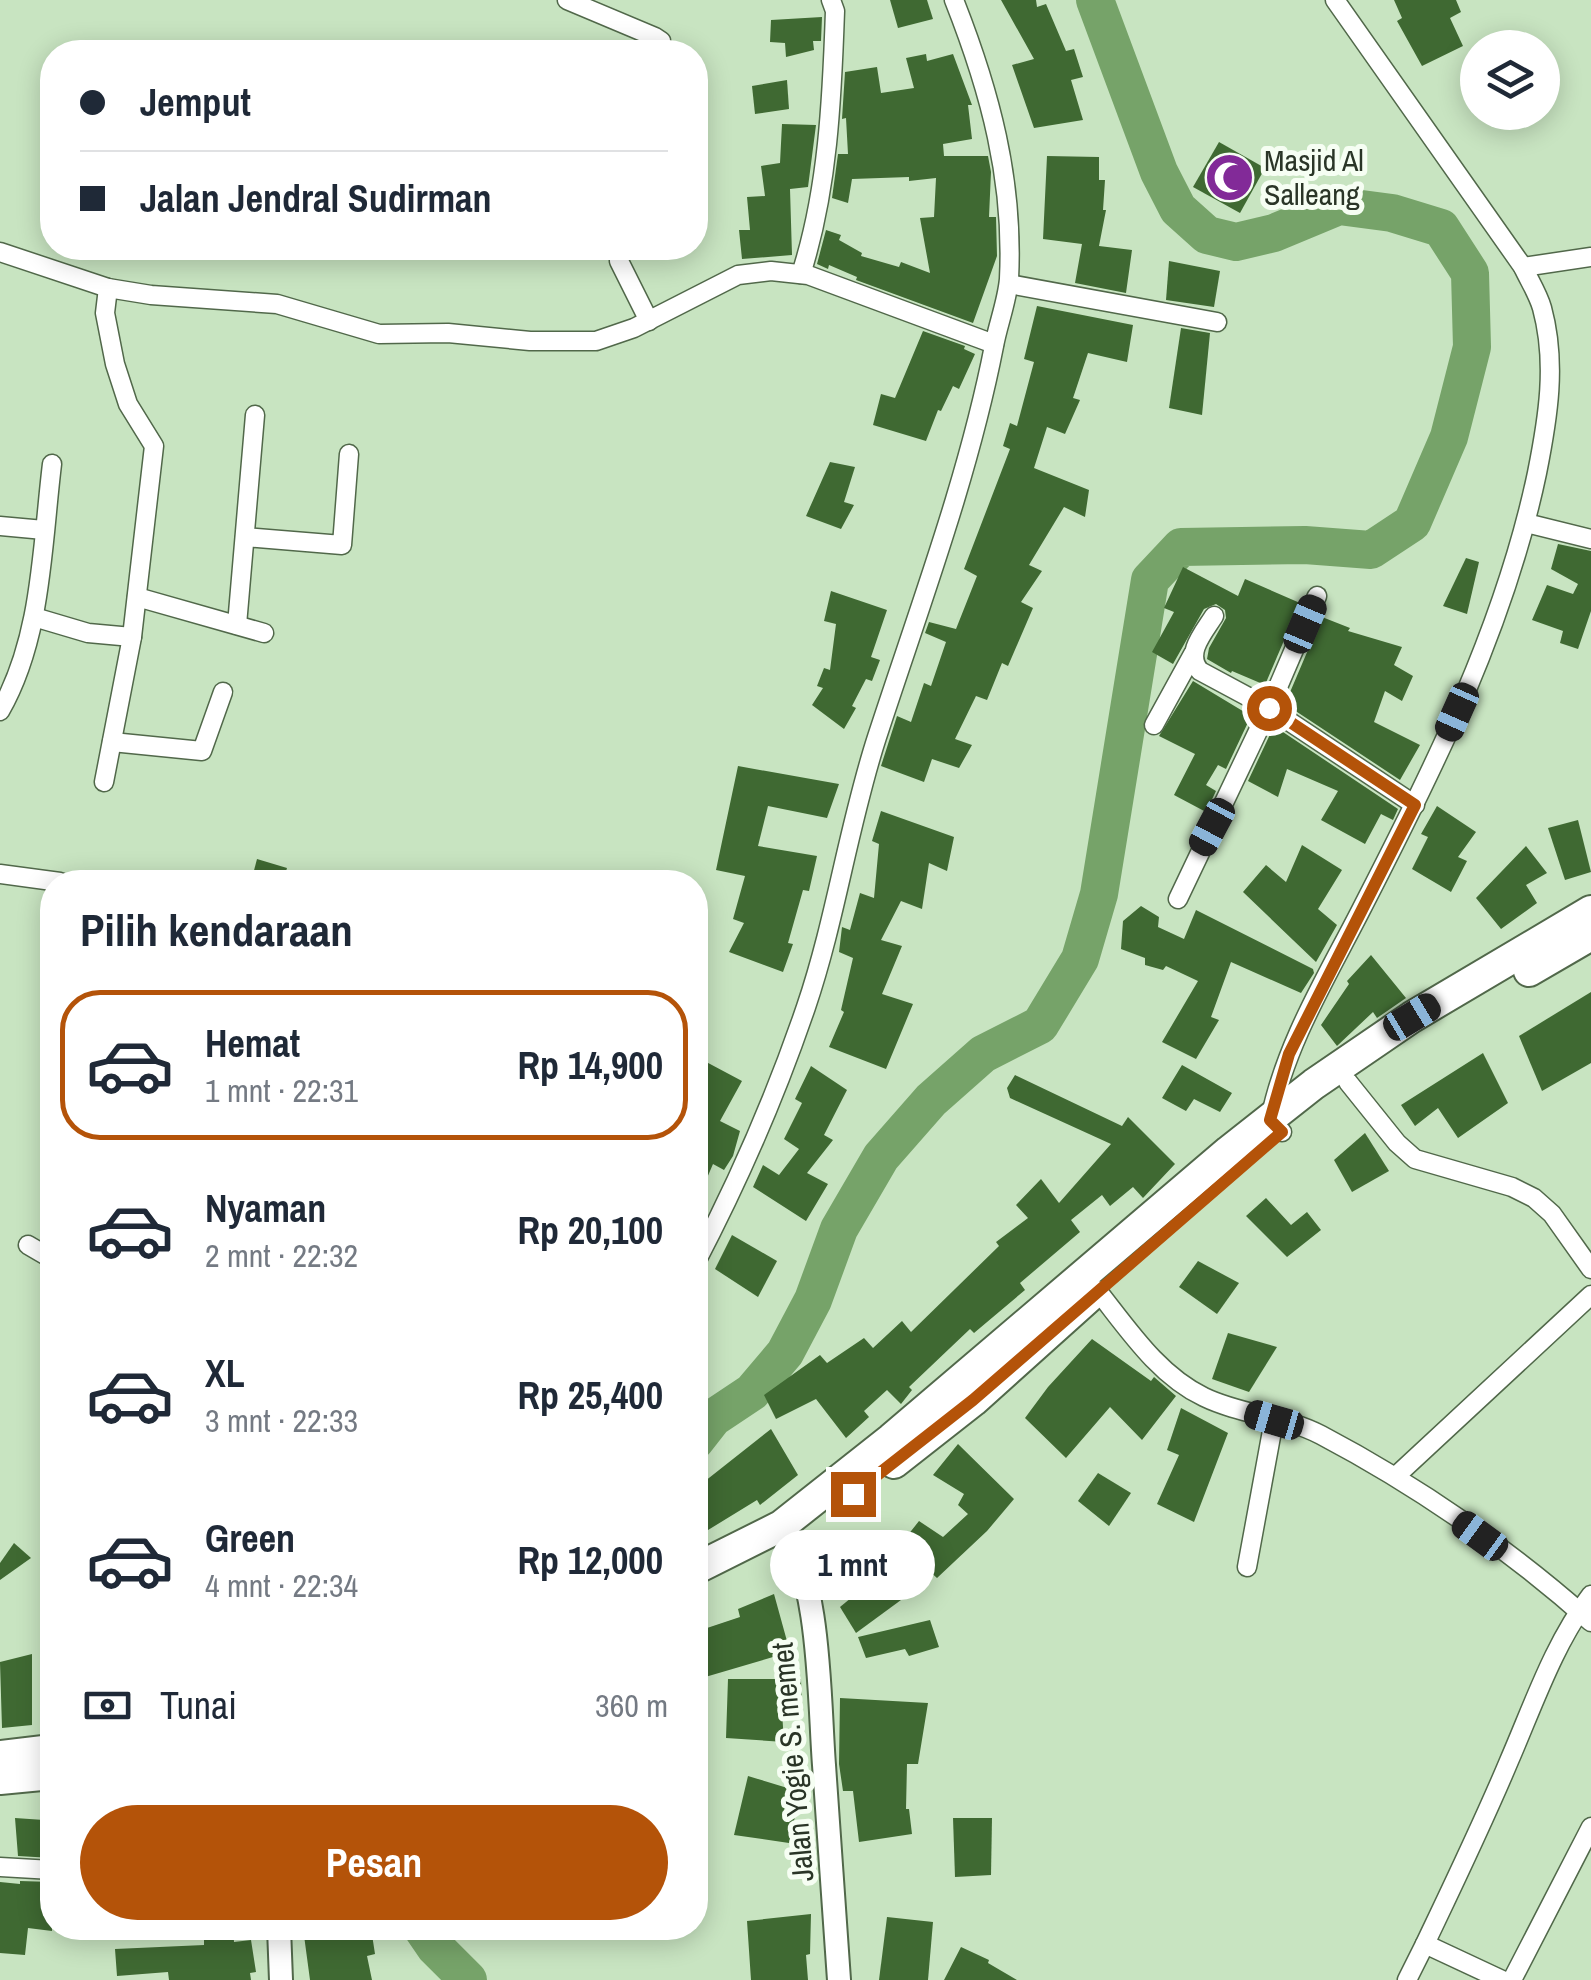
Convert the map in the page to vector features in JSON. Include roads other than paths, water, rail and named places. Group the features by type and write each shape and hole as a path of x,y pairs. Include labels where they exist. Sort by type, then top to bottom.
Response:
{"highway":[{"path":"708,1581 787,1534 973,1400 1276,1126 1314,1084 1412,1017 1591,911"},
{"path":"708,1564 787,1534 1229,1151 1591,934"},
{"path":"0,1756 40,1751"},
{"path":"0,1779 40,1775"}],"street":[{"path":"566,0 661,40"},
{"path":"801,274 818,212 828,128 835,12 831,0"},
{"path":"708,1236 766,1110 806,1007 855,806 976,431 1008,284 1007,188 1001,144 986,82 954,0"},
{"path":"1276,1126 1289,1054 1415,805 1502,601 1526,523 1551,393 1542,306 1523,267 1335,0"},
{"path":"0,252 108,288 276,304 379,334 596,340 649,321 738,275 772,271 801,274 994,344"},
{"path":"1523,267 1591,256"},
{"path":"618,260 649,321"},
{"path":"1008,284 1217,322"},
{"path":"104,782 132,638 154,446 128,404 115,364 106,313 108,288"},
{"path":"237,625 255,416"},
{"path":"244,537 342,545 349,454"},
{"path":"0,711 34,617 52,464"},
{"path":"1526,523 1591,539"},
{"path":"0,526 44,530"},
{"path":"1178,899 1269,708 1317,596"},
{"path":"137,597 264,633"},
{"path":"1154,725 1214,616"},
{"path":"34,617 88,633 132,638"},
{"path":"1192,654 1200,670 1269,708 1415,805"},
{"path":"112,742 202,751 223,692"},
{"path":"0,874 40,879"},
{"path":"1348,1082 1415,1159 1512,1187 1534,1198 1552,1214 1591,1269"},
{"path":"28,1245 40,1252"},
{"path":"1097,1290 1143,1348 1184,1385 1205,1398 1315,1432 1396,1476 1585,1617"},
{"path":"1396,1476 1591,1295"},
{"path":"1247,1568 1274,1420"},
{"name":"Jalan Yogie S. memet","path":"787,1534 805,1582 816,1647 839,1980"},
{"path":"1407,1980 1585,1617 1591,1595"},
{"path":"1512,1980 1591,1826"},
{"path":"0,1868 40,1870"},
{"path":"279,1940 282,1980"},
{"path":"1425,1944 1502,1980"}],"waterway":[{"path":"708,1424 752,1392 785,1353 813,1300 839,1229 881,1157 931,1100 983,1054 1040,1025 1080,959 1099,894 1150,580 1181,547 1305,545 1371,550 1412,523 1449,437 1472,347 1470,273 1441,228 1392,213 1339,206 1274,233 1236,242 1207,235 1178,209 1159,172 1095,0"},
{"path":"430,1940 468,1980"}],"place":[{"name":"Masjid Al Salleang","path":"1229,178"}]}
